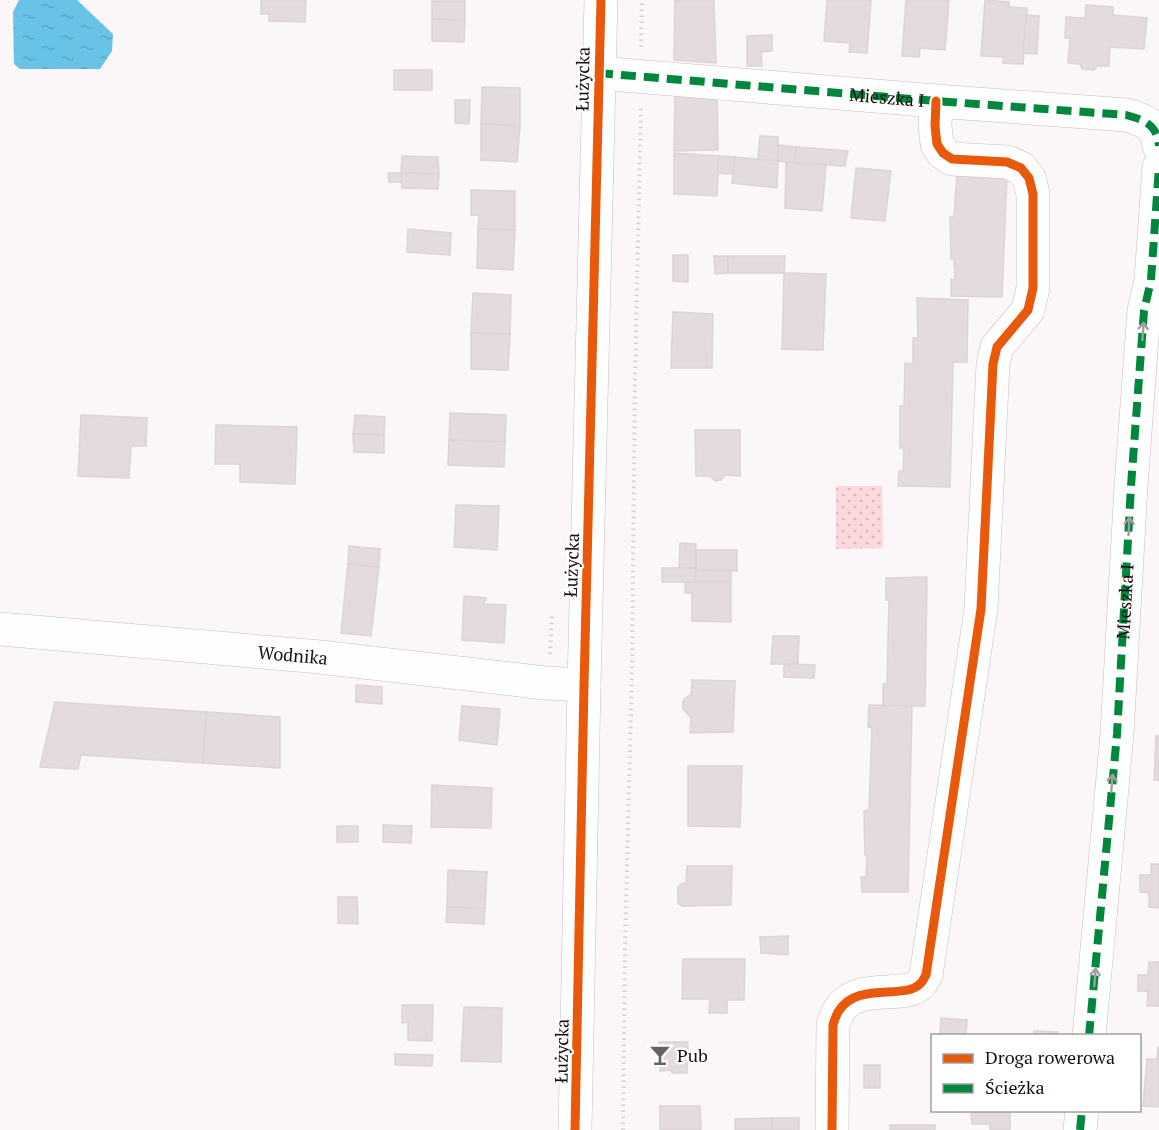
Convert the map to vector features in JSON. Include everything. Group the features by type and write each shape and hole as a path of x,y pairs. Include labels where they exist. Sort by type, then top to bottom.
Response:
{"street":[{"name":"Łużycka","path":"575,1130 601,0"},
{"name":"Mieszka I","path":"598,73 1126,115 1144,120 1152,126 1159,146"},
{"path":"832,1130 832,1025 839,1010 851,999 871,992 907,990 920,984 926,975 981,609 993,364 997,347 1028,310 1033,288 1034,194 1029,178 1021,168 1007,162 952,159 943,153 937,144 936,101"},
{"name":"Mieszka I","path":"1089,1034 1117,734 1131,486 1144,311 1151,280 1159,166"},
{"name":"Wodnika","path":"0,629 320,657 544,683 584,685"},
{"path":"1080,1130 1082,1112"}],"path":[{"path":"623,1130 642,0"}],"shaded area":[{"path":"836,486 882,486 883,548 836,549"}],"water":[{"path":"19,0 77,0 113,34 112,51 100,69 20,69 14,64 13,12"}],"building":[{"path":"261,0 306,0 305,22 269,21 269,14 261,14"},
{"path":"675,0 714,0 716,63 674,60"},
{"path":"827,0 871,0 867,53 849,52 850,43 824,41"},
{"path":"906,0 949,0 945,50 920,48 919,57 902,56"},
{"path":"985,0 1009,2 1009,7 1027,8 1023,64 1003,63 1004,57 981,56"},
{"path":"432,1 465,1 465,20 432,19"},
{"path":"1086,5 1113,7 1113,15 1147,18 1144,49 1110,47 1109,66 1097,66 1094,70 1082,69 1080,64 1068,63 1070,38 1065,38 1066,17 1085,18"},
{"path":"1026,15 1039,16 1037,54 1023,53"},
{"path":"432,19 465,20 464,42 432,41"},
{"path":"772,35 772,51 761,52 762,66 747,66 747,36"},
{"path":"394,70 432,70 432,90 394,90"},
{"path":"482,87 520,88 520,126 481,124"},
{"path":"675,95 717,98 718,150 674,151"},
{"path":"455,100 470,100 469,124 455,123"},
{"path":"481,124 520,126 517,162 481,160"},
{"path":"760,136 778,137 778,161 758,159"},
{"path":"778,145 796,147 795,163 778,161"},
{"path":"796,147 848,151 845,166 795,163"},
{"path":"674,153 719,156 717,196 674,194"},
{"path":"402,156 438,157 439,174 401,173"},
{"path":"719,156 735,157 733,174 717,173"},
{"path":"735,157 778,161 777,188 732,183"},
{"path":"786,162 826,165 822,211 785,208"},
{"path":"856,168 891,171 885,221 851,218"},
{"path":"388,173 401,173 402,182 389,182"},
{"path":"401,173 439,174 438,189 402,188"},
{"path":"957,174 1007,176 1002,297 951,296 951,279 955,280 954,259 951,259 950,217 954,217"},
{"path":"471,190 515,191 515,230 478,229 479,215 471,215"},
{"path":"408,229 451,233 450,255 407,252"},
{"path":"478,229 515,230 513,270 477,268"},
{"path":"673,255 688,255 688,282 673,281"},
{"path":"714,256 728,256 728,273 715,274"},
{"path":"728,256 785,256 784,273 728,273"},
{"path":"784,273 826,274 823,350 782,349"},
{"path":"473,293 511,295 510,334 471,333"},
{"path":"917,298 968,300 967,362 953,362 950,487 898,486 899,471 903,471 904,448 900,448 900,406 904,406 905,363 913,364 913,338 918,338"},
{"path":"673,312 713,314 712,368 671,368"},
{"path":"471,333 510,334 508,370 471,369"},
{"path":"450,413 506,415 505,442 449,440"},
{"path":"81,415 147,418 146,446 131,446 129,478 78,476"},
{"path":"355,415 385,417 384,435 353,434"},
{"path":"216,425 297,427 295,484 240,482 240,464 215,464"},
{"path":"695,430 740,430 740,476 725,475 721,480 715,481 710,476 696,476"},
{"path":"353,434 384,435 384,453 354,452"},
{"path":"449,440 505,442 504,467 448,465"},
{"path":"456,505 499,506 497,550 454,547"},
{"path":"680,543 696,544 695,568 679,568"},
{"path":"349,546 380,549 379,567 348,564"},
{"path":"696,550 737,550 737,571 696,570"},
{"path":"348,564 379,567 371,636 341,633"},
{"path":"662,568 695,568 695,582 662,582"},
{"path":"696,570 731,571 731,582 695,582"},
{"path":"927,577 925,706 883,706 883,684 887,684 889,600 886,600 886,578"},
{"path":"731,582 731,622 692,621 692,593 685,593 685,583"},
{"path":"464,596 486,598 484,604 506,605 504,643 462,640"},
{"path":"773,636 799,636 798,664 771,664"},
{"path":"784,664 815,665 814,678 784,677"},
{"path":"692,680 735,681 733,732 690,733 691,718 683,709 683,701 691,695"},
{"path":"356,685 382,687 382,704 356,702"},
{"path":"55,702 206,712 203,763 81,755 78,769 40,767"},
{"path":"869,705 912,706 908,892 862,892 861,877 866,877 867,855 865,855 864,811 869,810 872,727 868,727"},
{"path":"462,706 500,709 497,745 459,740"},
{"path":"207,712 280,717 280,768 203,763"},
{"path":"1156,736 1159,736 1159,780 1154,780"},
{"path":"688,766 742,766 740,827 688,826"},
{"path":"432,785 492,788 491,828 431,827"},
{"path":"383,825 412,826 411,843 383,842"},
{"path":"337,826 358,826 358,842 337,842"},
{"path":"1151,864 1159,864 1159,908 1149,907 1149,893 1140,892 1140,875 1151,875"},
{"path":"687,866 732,866 731,905 682,906 678,903 678,887 686,883"},
{"path":"448,870 487,872 485,908 447,907"},
{"path":"338,897 357,897 358,924 338,923"},
{"path":"447,907 485,908 484,924 446,922"},
{"path":"788,936 788,955 761,953 760,937"},
{"path":"683,959 745,959 744,1000 727,1000 727,1013 709,1013 710,999 682,999"},
{"path":"1149,962 1159,962 1159,1006 1147,1006 1148,991 1138,991 1138,975 1148,975"},
{"path":"402,1005 433,1005 432,1041 408,1040 408,1022 402,1023"},
{"path":"464,1007 502,1008 501,1062 461,1061"},
{"path":"941,1018 967,1020 966,1034 940,1034"},
{"path":"1034,1031 1058,1032 1058,1034 1033,1034"},
{"path":"659,1042 688,1042 687,1073 672,1073 672,1070 660,1071"},
{"path":"1158,1047 1159,1107 1143,1106 1147,1059 1157,1059"},
{"path":"395,1054 433,1055 432,1066 395,1065"},
{"path":"864,1065 880,1065 880,1088 864,1088"},
{"path":"660,1106 700,1106 701,1130 660,1130"},
{"path":"971,1112 1010,1112 1010,1130 990,1130 990,1124 972,1124"},
{"path":"772,1118 772,1130 735,1130 735,1119"},
{"path":"772,1118 799,1118 799,1130 772,1130"},
{"path":"890,1125 935,1125 935,1130 890,1130"}],"marked path":[{"path":"598,73 1126,115 1148,124 1156,133 1159,146"},
{"path":"1089,1034 1117,734 1131,486 1144,311 1151,280 1159,167"},
{"path":"1080,1130 1082,1112"}],"cycle path":[{"path":"575,1130 601,0"},
{"path":"832,1130 833,1025 838,1012 846,1002 857,996 914,988 926,975 981,609 993,364 997,347 1028,310 1033,288 1033,194 1029,178 1021,168 1007,162 952,159 943,153 937,144 936,101"}],"place":[{"name":"Pub","path":"660,1055"}]}
